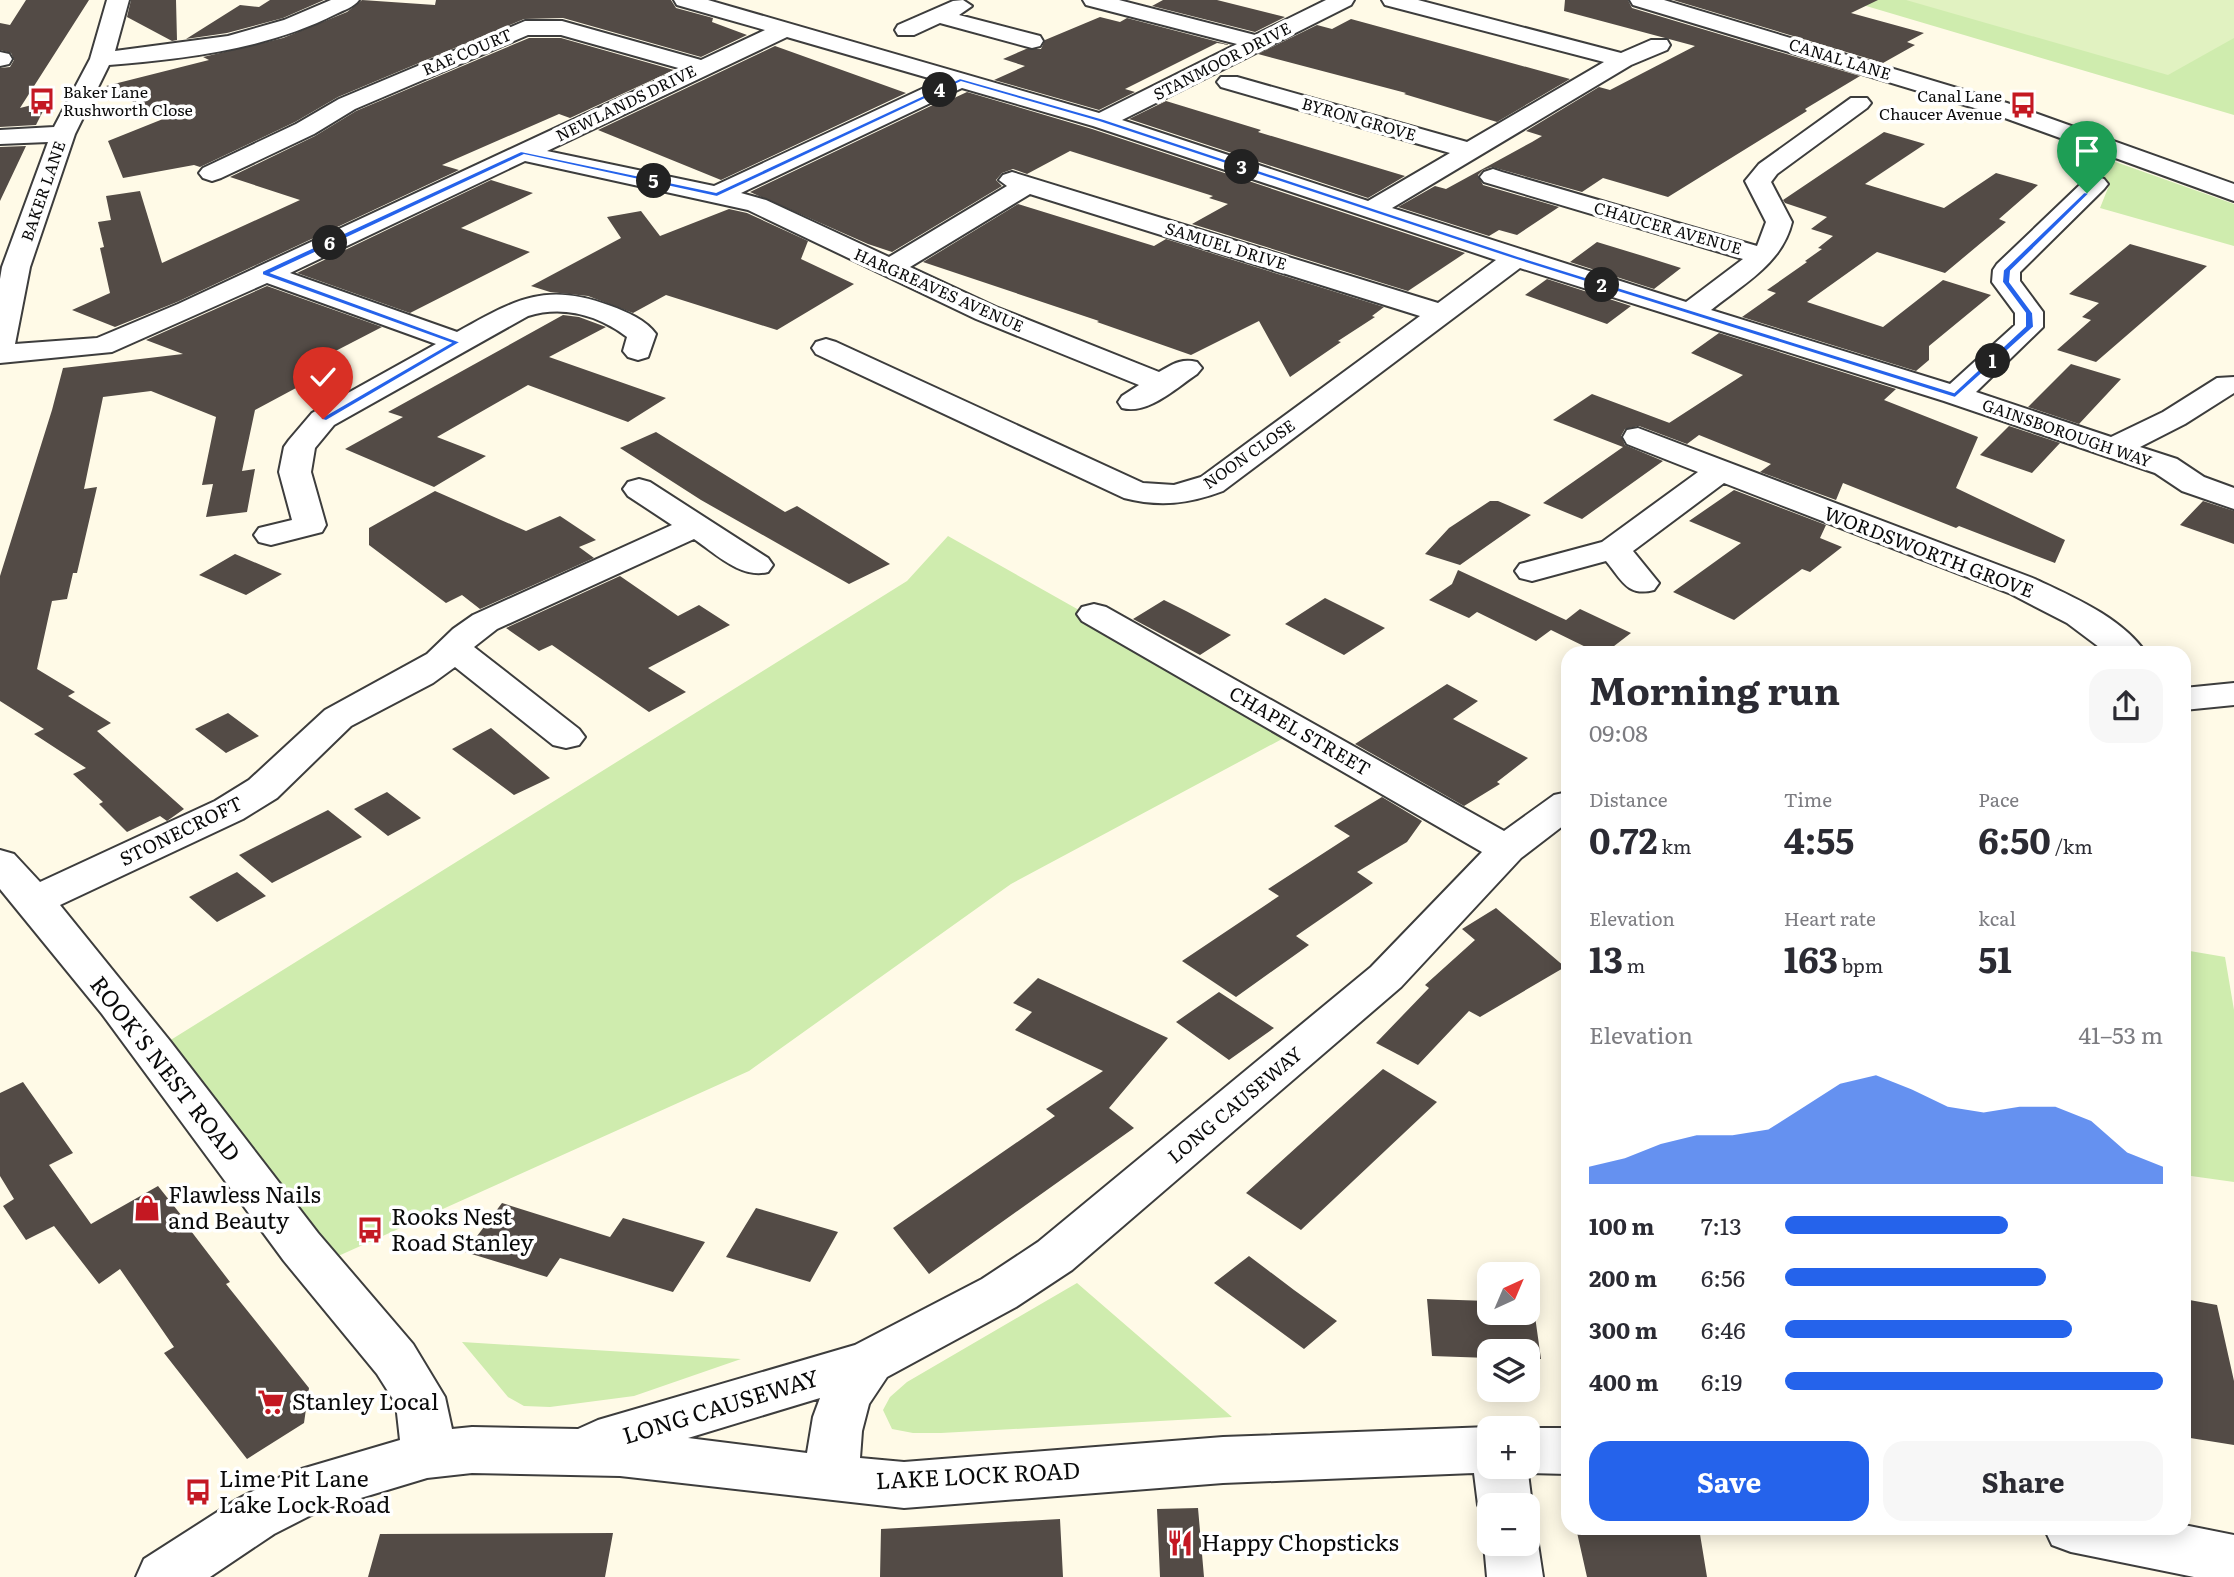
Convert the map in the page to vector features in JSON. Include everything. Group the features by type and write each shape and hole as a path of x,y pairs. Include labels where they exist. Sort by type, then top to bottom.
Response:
{"street":[{"name":"BAKER LANE","path":"0,348 8,268 63,134 102,59 118,0"},
{"path":"102,59 134,57 237,39 292,24 328,11 348,0"},
{"path":"906,30 975,0"},
{"path":"1094,0 1258,43"},
{"name":"STANMOOR DRIVE","path":"1101,121 1343,0"},
{"path":"1393,0 1426,3 1623,60"},
{"name":"CANAL LANE","path":"1642,0 2000,108 2234,193"},
{"name":"GAINSBOROUGH WAY","path":"708,2 785,29 1101,121 1516,258 1955,395 2166,466 2193,484 2234,499"},
{"path":"939,16 1031,40"},
{"name":"RAE COURT","path":"216,161 246,158 305,129 347,104 525,28 562,28 701,67"},
{"name":"NEWLANDS DRIVE","path":"0,354 102,346 265,273 785,29"},
{"path":"1371,210 1623,60 1659,45"},
{"path":"717,194 960,80"},
{"name":"BYRON GROVE","path":"1247,82 1471,151"},
{"name":"CHAUCER AVENUE","path":"1689,313 1763,256 1774,241 1779,222 1758,181 1768,169 1859,103"},
{"path":"0,137 63,134"},
{"name":"HARGREAVES AVENUE","path":"523,153 757,205 986,313 1174,376 1133,402"},
{"name":"CHAUCER AVENUE","path":"1493,177 1580,195 1763,256"},
{"name":"SAMUEL DRIVE","path":"888,269 1020,182 1441,313"},
{"path":"1955,395 2029,327 2029,313 2006,282 2007,270 2097,192"},
{"name":"NOON CLOSE","path":"827,353 1135,491 1163,496 1191,493 1212,484 1516,258"},
{"path":"265,273 457,342"},
{"path":"271,535 310,526 295,472 300,447 323,419 518,310 542,302 570,303 625,321 642,334 638,351"},
{"path":"2112,449 2174,418 2228,384"},
{"name":"WORDSWORTH GROVE","path":"1638,437 2025,588 2076,614 2119,646"},
{"path":"1532,571 1614,549 1720,471"},
{"path":"639,489 756,565"},
{"name":"STONECROFT","path":"34,901 229,810 263,789 338,718 440,662 465,636 485,622 696,526"},
{"path":"1614,549 1642,583"},
{"name":"CHAPEL STREET","path":"1094,614 1507,849"},
{"path":"453,648 566,737"},
{"path":"2191,698 2234,694"},
{"name":"LONG CAUSEWAY","path":"572,1451 754,1399 869,1362 999,1293 1055,1256 1386,977 1507,849 1561,809"},
{"name":"ROOK'S NEST ROAD","path":"0,863 34,901 153,1051 421,1399 427,1455"},
{"name":"LONG CAUSEWAY","path":"833,1479 833,1437 842,1406 850,1385 869,1362"},
{"name":"LAKE LOCK ROAD","path":"164,1577 255,1517 307,1490 427,1455 472,1450 621,1453 904,1485 1223,1460 1477,1450"},
{"path":"1540,1450 1561,1451"},
{"path":"2107,1535 2234,1560"},
{"path":"1512,1556 1515,1577"}],"green space":[{"path":"1846,0 2234,0 2234,115"},
{"path":"1906,0 2234,0 2234,38 2168,75"},
{"path":"2096,155 2234,204 2234,246 2100,208 2110,183 2079,172"},
{"path":"948,536 1295,732 1011,884 749,1071 316,1266 153,1051 907,581"},
{"path":"2191,951 2225,957 2234,1010 2234,1182 2191,1176"},
{"path":"1077,1283 1232,1417 941,1433 913,1433 892,1429 883,1410 890,1397 907,1382"},
{"path":"462,1342 741,1359 634,1396 550,1407 524,1406 508,1397"}],"building":[{"path":"26,0 89,0 20,108 48,101 36,125 0,127 0,68 10,67 14,60 11,53 0,50 0,23 10,25"},
{"path":"131,0 176,0 177,40 172,41 127,17"},
{"path":"270,0 324,0 283,18 227,33 186,39 240,5 259,7"},
{"path":"362,0 435,5 436,0 671,0 676,8 713,18 712,22 747,35 701,57 563,18 524,19 338,97 295,122 200,167 194,165 123,178 108,141 163,119 106,86 209,60 203,57 283,38 347,12"},
{"path":"1163,0 1217,0 1285,17 1255,32 1152,6"},
{"path":"1565,0 1628,0 1632,8 1860,76 1668,197 1603,178 1582,192 1492,167 1478,175 1483,185 1559,207 1517,235 1499,230 1489,236 1398,207 1435,186 1446,189 1532,142 1542,136 1526,131 1599,87 1610,90 1695,46 1564,11"},
{"path":"1673,0 1878,0 1851,13 1924,33 1907,42 1915,45 1883,63"},
{"path":"1100,17 1120,22 1127,18 1230,45 1217,43 1125,89 1135,92 1099,110 994,80 1025,66 1003,59 1026,49 1041,49 1045,40"},
{"path":"1351,19 1570,79 1497,122 1404,94 1406,93 1258,54 1317,25 1332,29"},
{"path":"529,38 561,38 674,70 570,118 559,114 442,165 459,170 177,302 115,327 72,310 110,293 100,248 104,247 98,222 111,220 106,196 140,191 162,263 300,200 230,177 315,136 356,111"},
{"path":"775,46 906,93 721,180 598,130"},
{"path":"967,92 1092,129 1465,253 1408,291 1192,224 1228,204 1209,198 1213,196 1070,151 1027,174 1013,169 1002,173 996,180 1002,186 892,252 750,192 935,104 939,105"},
{"path":"1166,101 1405,176 1368,198 1129,119"},
{"path":"1884,132 1925,144 1865,184 1944,208 1996,173 2038,185 1999,219 2006,222 1945,273 1877,252 1807,302 1883,327 1943,280 1991,295 1929,346 1929,360 1916,371 1742,317 1776,293 1767,290 1807,262 1805,261 1822,249 1818,248 1833,236 1811,229 1827,217 1783,200"},
{"path":"26,146 0,201 0,147"},
{"path":"491,180 533,193 461,228 530,252 410,313 297,273"},
{"path":"1018,204 1154,246 1166,239 1384,307 1372,316 1375,317 1290,377 1259,321 1191,355 923,262"},
{"path":"729,209 747,213 808,241 801,259 854,284 777,330 666,295 633,313 588,296 550,292 531,286 621,238 607,217 641,211 660,236"},
{"path":"1597,242 1681,268 1654,289 1570,262"},
{"path":"2130,244 2207,266 2096,362 2057,350 2091,320 2082,317 2099,303 2069,294"},
{"path":"1547,279 1631,306 1607,324 1525,295"},
{"path":"267,286 382,327 322,358 348,368 304,391 296,388 255,410 242,471 255,469 247,512 206,517 213,484 202,485 216,417 151,391 103,397 84,489 97,487 77,573 73,573 67,599 52,601 37,669 75,692 68,696 111,723 97,731 184,809 167,821 160,816 127,832 99,804 103,802 73,774 86,768 34,734 44,729 0,701 0,576 63,368 183,354 146,340"},
{"path":"563,315 579,317 606,327 549,357 666,398 628,422 528,385 437,437 486,456 434,487 345,449 403,417 388,412"},
{"path":"1719,333 1896,389 1884,400 1978,437 1956,488 2065,540 2055,563 1959,526 1956,528 1843,483 1836,500 1760,472 1771,464 1699,435 1687,444 1639,426 1625,429 1621,436 1625,445 1663,461 1582,519 1543,503 1623,447 1553,420 1592,394 1669,423 1743,375 1691,353"},
{"path":"2071,364 2121,379 2079,424 2028,407"},
{"path":"2009,426 2060,443 2032,473 1980,455"},
{"path":"656,432 785,512 797,506 890,564 849,584 701,500 620,448"},
{"path":"1734,490 1826,525 1820,538 1842,547 1810,572 1802,569 1734,620 1673,592 1741,543 1689,521"},
{"path":"435,491 526,531 560,516 596,540 579,547 594,558 480,609 462,595 446,603 369,545 369,528"},
{"path":"1490,501 1498,501 1531,515 1460,565 1425,554 1449,528"},
{"path":"2203,501 2234,511 2234,544 2180,525"},
{"path":"235,554 282,574 246,595 199,575"},
{"path":"1458,570 1566,620 1580,609 1631,633 1614,646 1584,646 1551,630 1536,641 1477,612 1469,618 1429,600 1452,584"},
{"path":"620,576 678,616 699,605 730,625 648,668 686,692 649,712 552,645 539,651 506,628"},
{"path":"1325,598 1385,628 1344,655 1285,624"},
{"path":"1164,600 1231,635 1200,655 1133,619"},
{"path":"1447,684 1478,701 1453,719 1528,758 1497,782 1500,784 1464,806 1355,744"},
{"path":"228,713 259,736 226,753 195,729"},
{"path":"491,728 550,778 514,795 452,749"},
{"path":"387,792 421,818 388,836 354,809"},
{"path":"1382,797 1422,821 1407,842 1357,872 1373,883 1296,936 1309,945 1236,997 1182,961 1279,896 1268,889 1350,836 1334,826"},
{"path":"328,810 362,837 272,883 239,855"},
{"path":"237,872 266,896 217,922 189,897"},
{"path":"1496,908 1561,964 1561,969 1480,1017 1469,1011 1418,1065 1376,1043 1429,988 1425,985 1475,940 1462,929"},
{"path":"1038,978 1168,1038 1109,1108 1134,1128 929,1274 893,1228 1055,1116 1046,1109 1103,1071 1015,1030 1032,1012 1013,1003"},
{"path":"1219,992 1274,1028 1229,1060 1176,1022"},
{"path":"1383,1069 1437,1102 1301,1230 1246,1193"},
{"path":"23,1082 73,1153 49,1165 91,1224 158,1186 230,1282 226,1284 309,1388 304,1423 247,1459 164,1353 174,1347 120,1269 99,1284 54,1226 26,1240 3,1206 14,1199 0,1176 0,1093"},
{"path":"502,1203 610,1237 623,1218 705,1242 673,1292 560,1258 547,1277 465,1252"},
{"path":"756,1208 838,1232 810,1282 726,1257"},
{"path":"1249,1256 1337,1321 1304,1349 1214,1283"},
{"path":"1427,1299 1477,1301 1477,1325 1536,1325 1538,1339 1477,1339 1477,1358 1432,1356"},
{"path":"2191,1300 2217,1305 2234,1381 2234,1445 2191,1438"},
{"name":"Happy Chopsticks","path":"1198,1508 1204,1577 1160,1577 1157,1509"},
{"path":"1060,1519 1063,1577 880,1577 881,1529"},
{"path":"613,1533 605,1577 368,1577 380,1534"},
{"path":"1578,1535 1700,1535 1707,1577 1587,1577"}],"place":[{"name":"Baker Lane Rushworth Close","path":"42,101"},
{"name":"Canal Lane Chaucer Avenue","path":"2023,105"},
{"name":"Flawless Nails and Beauty","path":"147,1208"},
{"name":"Rooks Nest Road Stanley","path":"370,1230"},
{"name":"Stanley Local","path":"271,1402"},
{"name":"Lime Pit Lane Lake Lock Road","path":"198,1492"},
{"name":"Happy Chopsticks","path":"1180,1543"}],"route":[{"path":"323,419 457,342 265,273 523,153 717,194 960,80 1101,121 1516,258 1955,395 2029,327 2029,313 2006,282 2007,270 2087,193"}]}
